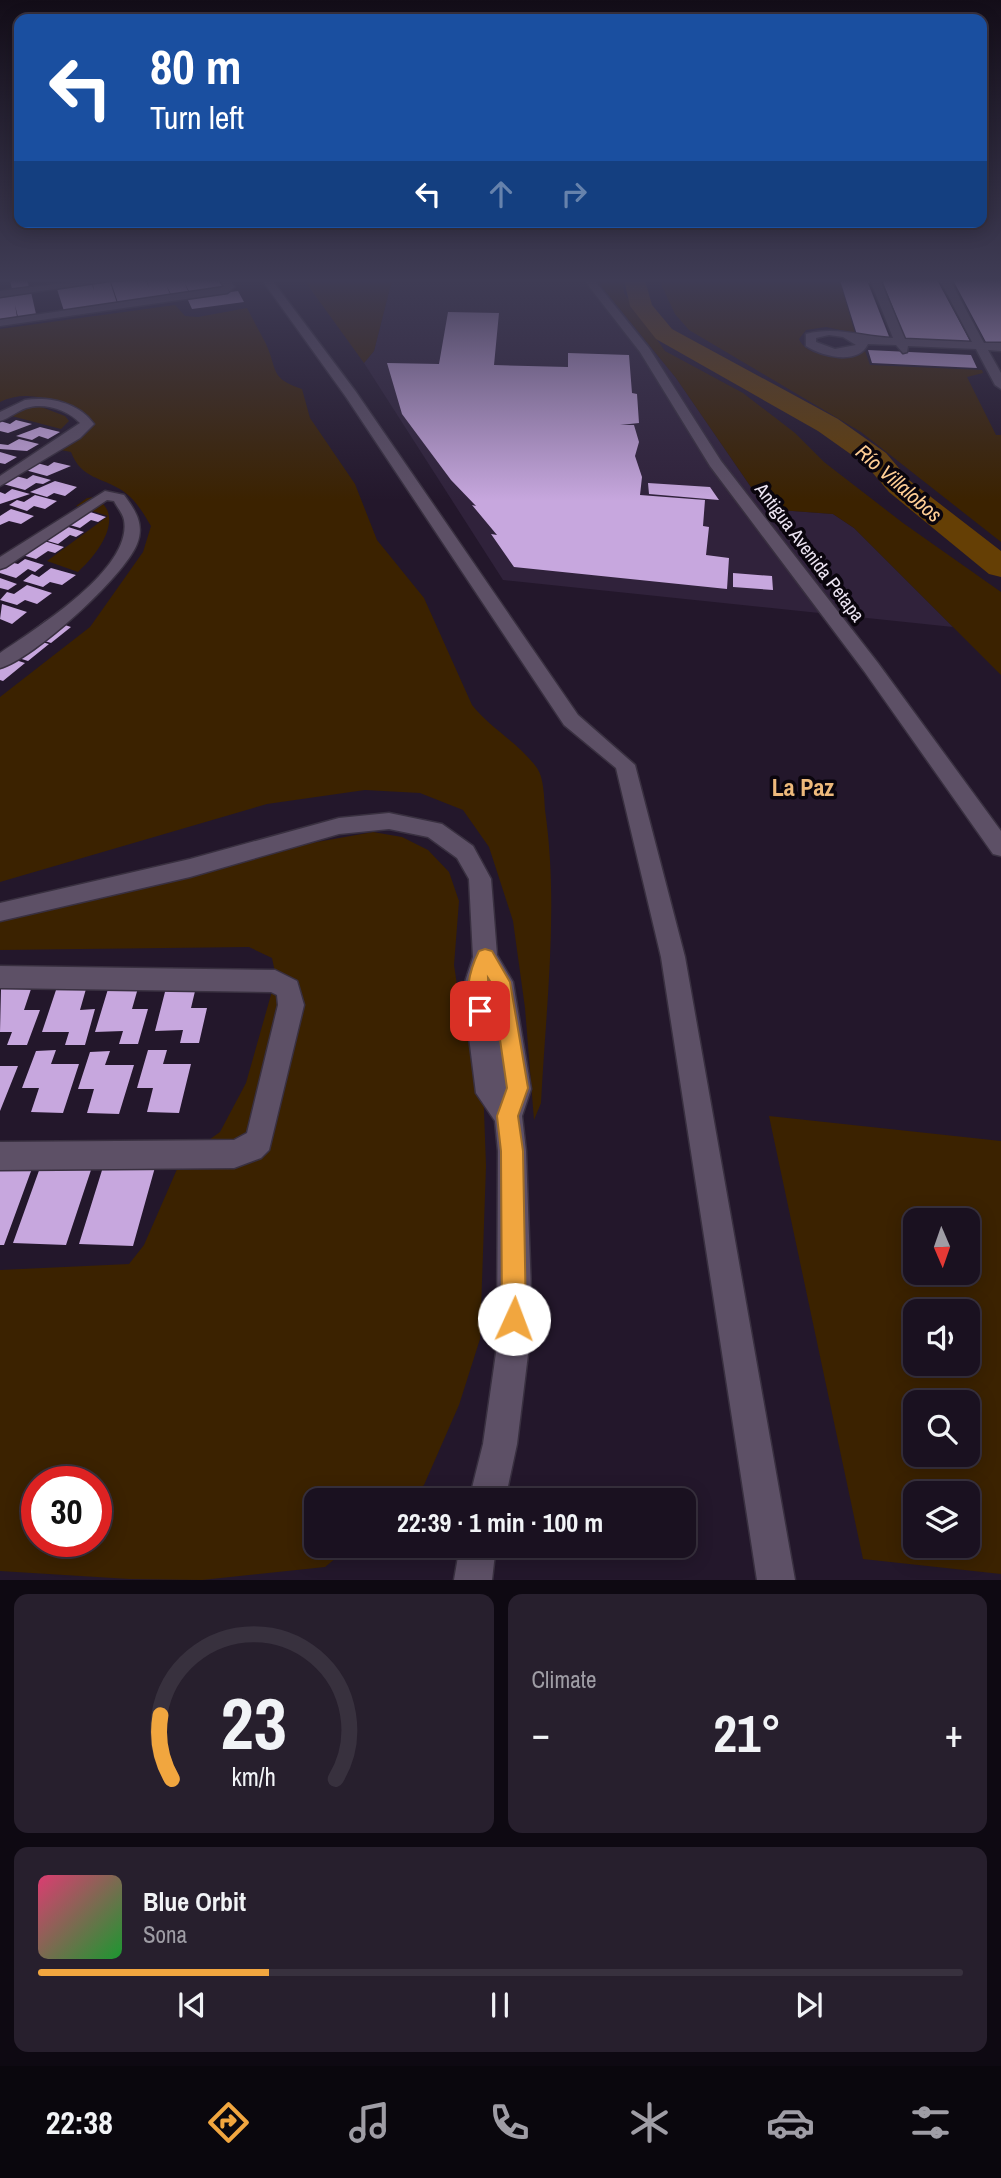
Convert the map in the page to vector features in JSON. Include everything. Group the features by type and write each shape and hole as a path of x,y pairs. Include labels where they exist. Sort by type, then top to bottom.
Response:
{"street":[{"path":"321,354 571,720 625,765 673,957 776,1580"},
{"name":"Antigua Avenida Petapa","path":"647,354 715,463 882,682 1001,848"},
{"path":"984,354 1001,385"},
{"path":"0,417 19,406 35,402 58,405 82,416 87,424 75,435 0,482"},
{"path":"0,564 105,495 119,498 130,513 131,539 106,580 0,662"},
{"path":"0,912 190,868 339,827 372,821 405,822 446,836 465,852 480,879 485,957 477,985 491,1093 508,1116 512,1151 515,1292 513,1346 500,1444 490,1488"},
{"path":"0,977 275,981 288,989 292,1005 259,1140 251,1149 234,1154 0,1156"},
{"path":"473,1580 476,1558"}],"shaded area":[{"path":"0,354 269,354 279,377 302,389 310,418 355,484 377,540 424,598 472,705 530,759 541,777 549,846 551,919 541,1103 534,1120 525,1008 513,921 489,847 463,810 420,793 365,790 267,804 0,882 0,697 90,627 143,552 151,526 128,495 86,473 71,452 56,449 89,425 86,414 55,401 32,396 0,402"},
{"path":"357,354 372,354 364,363"},
{"path":"372,354 656,354 676,378 766,509 833,514 854,528 953,627 503,580 364,363"},
{"path":"656,354 670,354 743,393 795,433 824,462 903,523 1001,592 1001,675 854,528 833,514 766,509 676,378"},
{"path":"729,354 849,356 866,354 870,365 982,370 983,373 967,377 996,435 1001,435 1001,542 861,432"},
{"path":"36,405 65,416 69,421 61,429 4,414"},
{"path":"94,497 104,505 109,514 109,524 106,535 93,556 78,572 47,561 108,516 76,506 87,498"},
{"path":"373,832 402,837 428,850 449,872 459,901 454,965 464,1031 483,1083 486,1166 480,1339 459,1405 424,1485 420,1488 304,1488 304,1558 336,1558 325,1567 202,1580 129,1579 0,1571 0,1270 129,1264 144,1245 181,1160 220,1132 246,1083 276,977 272,958 249,947 0,950 0,913 300,845"},
{"path":"769,1116 1001,1141 1001,1574 863,1559"}],"building":[{"path":"441,354 495,354 494,365 568,367 568,354 629,355 632,393 637,394 639,423 620,425 634,425 639,442 635,456 642,477 640,495 705,500 703,526 709,527 706,555 729,558 727,589 514,567 491,534 497,535 472,505 476,506 451,480 402,414 387,363 439,364"},
{"path":"869,354 945,354 971,355 977,368 872,363"},
{"path":"16,420 32,424 8,433 0,431 0,421 10,424"},
{"path":"40,427 60,432 48,439 39,436 32,440 16,436"},
{"path":"19,439 39,444 27,451 0,449 0,444 8,445"},
{"path":"0,452 17,457 5,464 0,463"},
{"path":"54,462 71,466 47,476 25,470 37,463 48,466"},
{"path":"33,475 51,480 43,484 36,483 25,490 3,484 16,476 27,479"},
{"path":"55,481 77,487 65,496 54,493 47,497 30,492"},
{"path":"648,483 710,487 719,500 649,494"},
{"path":"12,489 30,494 0,504 0,492 5,494"},
{"path":"35,495 57,501 45,509 34,506 27,511 9,505 17,500 24,502"},
{"path":"11,509 34,516 21,524 9,521 0,525 0,516"},
{"path":"87,511 106,517 98,522 91,520 80,528 56,521 69,513 81,516"},
{"path":"65,526 84,532 76,537 70,535 58,544 34,537"},
{"path":"44,541 64,547 55,553 48,551 36,559 12,552 26,543 38,546"},
{"path":"25,559 44,565 35,572 28,569 16,578 0,573 0,565 6,561 18,564"},
{"path":"51,568 76,575 62,585 50,582 43,587 23,581 32,574 39,577"},
{"path":"733,573 772,576 773,590 733,587"},
{"path":"0,578 17,584 8,590 0,588"},
{"path":"27,585 52,593 37,604 25,600 17,605 0,600 7,592 14,594"},
{"path":"2,604 27,612 12,624 0,619"},
{"path":"47,619 71,627 51,643 26,635"},
{"path":"24,637 49,644 28,661 3,653"},
{"path":"0,655 25,663 3,681 0,680"},
{"path":"196,987 191,1008 207,1008 199,1043 180,1043 183,1030 155,1031 166,988"},
{"path":"138,988 132,1009 148,1009 138,1044 119,1044 123,1031 95,1032 108,989"},
{"path":"1,989 31,989 24,1010 40,1010 27,1045 7,1045 12,1032 0,1032"},
{"path":"86,989 80,1010 95,1009 85,1045 65,1045 69,1032 42,1032 56,990"},
{"path":"56,1050 51,1064 79,1064 63,1113 31,1112 39,1088 22,1088 36,1051"},
{"path":"148,1050 167,1050 163,1064 191,1064 179,1113 147,1112 153,1088 137,1088"},
{"path":"110,1051 105,1065 134,1065 119,1114 87,1113 94,1089 78,1089 90,1052"},
{"path":"0,1066 18,1066 0,1111"},
{"path":"0,1151 38,1152 4,1245 0,1245"},
{"path":"46,1151 97,1152 66,1245 13,1243"},
{"path":"108,1151 159,1153 133,1246 79,1244"}],"waterway":[{"name":"Río Villalobos","path":"700,354 828,425 876,459 899,486 1001,567"}],"district":[{"name":"La Paz","path":"803,787"}],"route":[{"path":"480,1011 477,985 485,957 501,982 517,1088 508,1116 512,1151 514,1319"}]}
